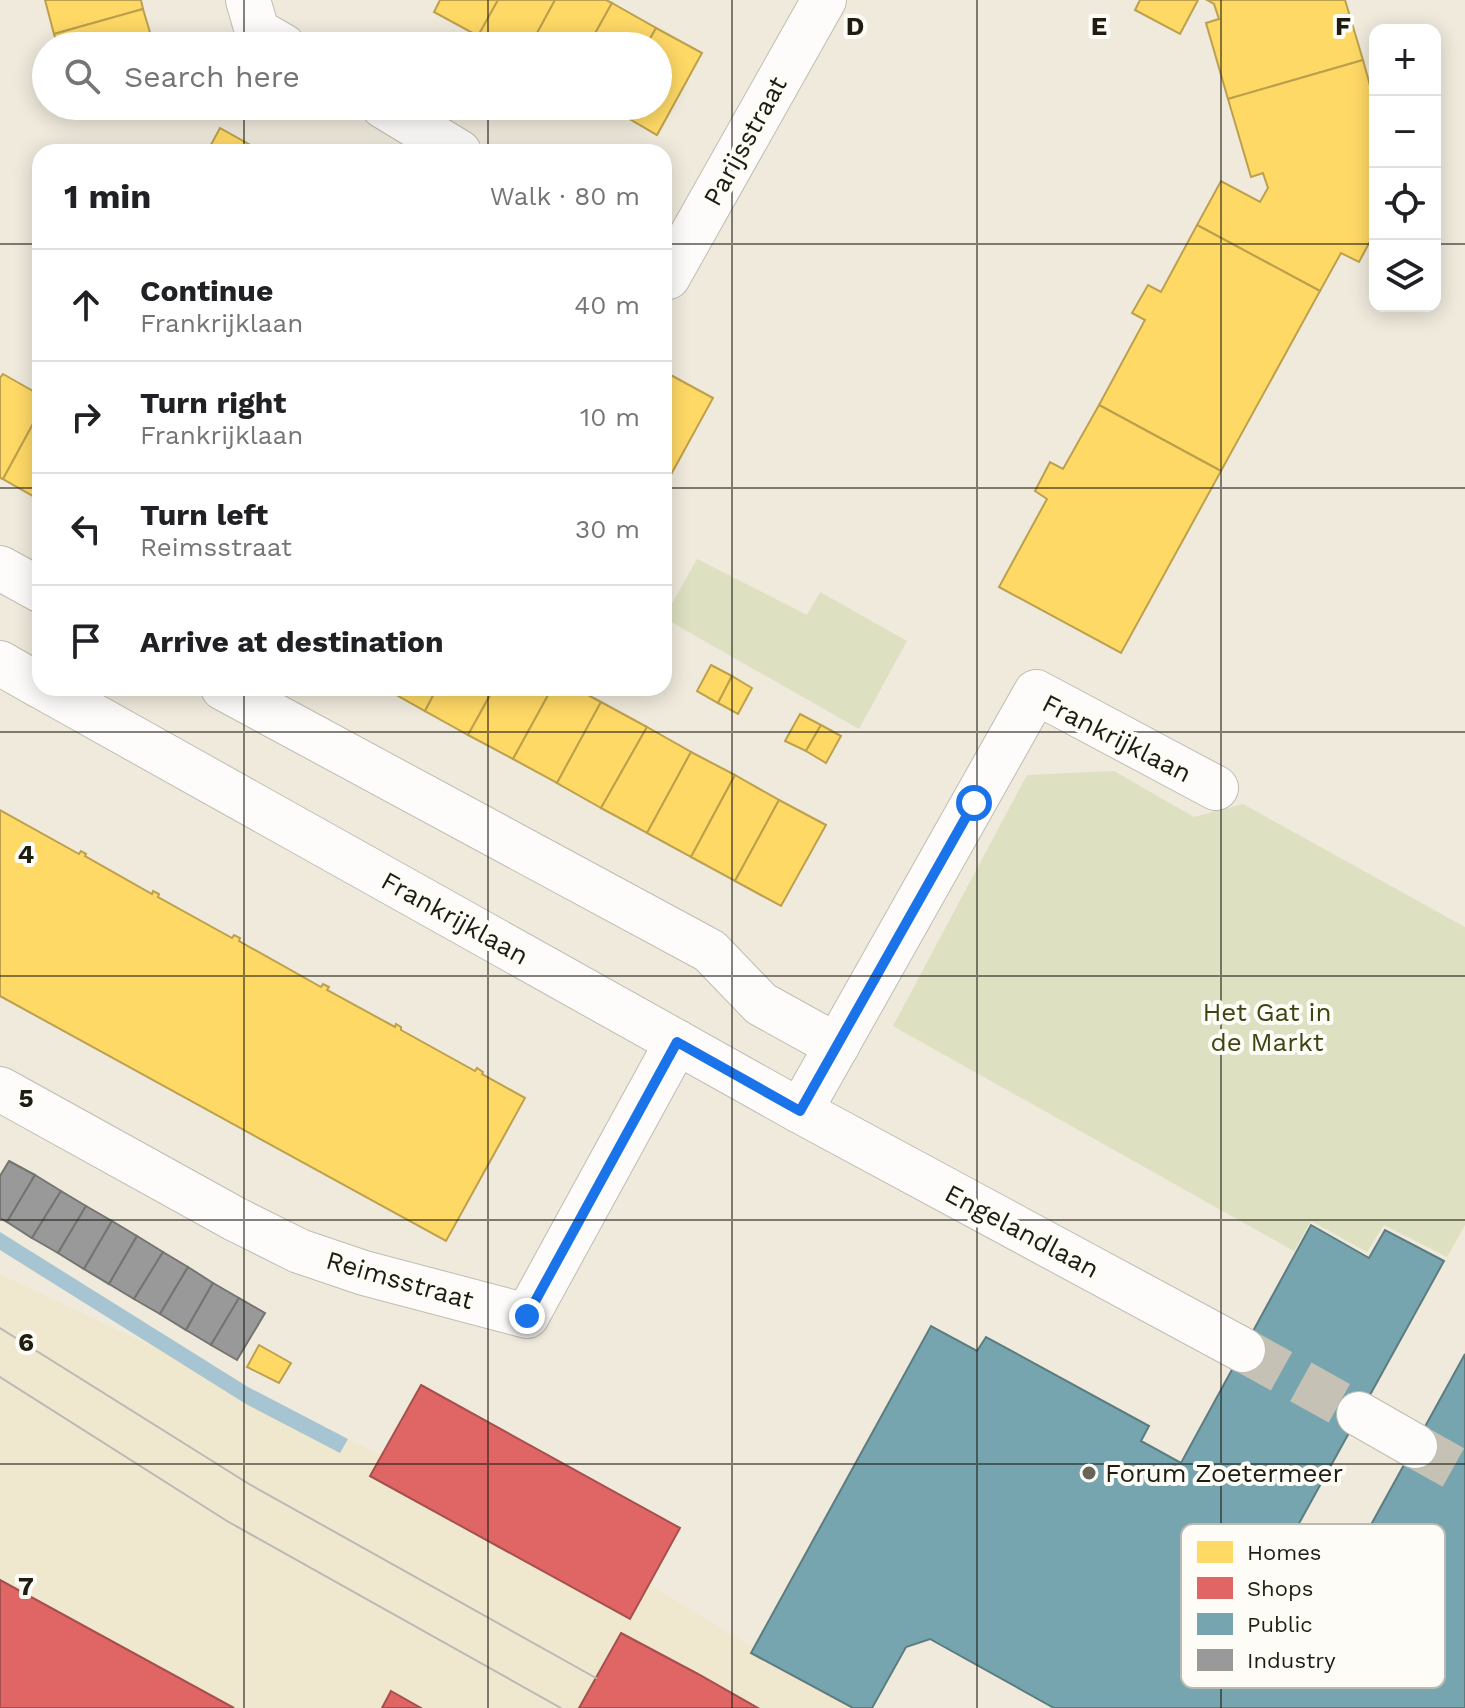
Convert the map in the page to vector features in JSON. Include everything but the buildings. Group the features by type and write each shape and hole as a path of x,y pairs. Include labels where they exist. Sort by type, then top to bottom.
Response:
{"street":[{"path":"248,0 259,32"},
{"name":"Parijsstraat","path":"672,270 824,0"},
{"path":"406,120 446,144"},
{"path":"0,568 32,586"},
{"name":"Frankrijklaan","path":"0,663 32,681"},
{"name":"Frankrijklaan","path":"58,696 800,1111 1036,692 1216,788"},
{"path":"238,696 710,951 761,1004 837,1046"},
{"name":"Reimsstraat","path":"0,1089 299,1251 364,1273 527,1316 677,1042"},
{"name":"Engelandlaan","path":"800,1111 1243,1350"},
{"path":"1359,1414 1415,1446"}],"shaded area":[{"path":"0,1274 634,1575 852,1708 0,1708"}],"green space":[{"path":"697,559 807,615 820,592 907,641 859,729 672,623 672,604"},
{"name":"Het Gat in de Markt","path":"1114,771 1194,817 1243,804 1465,927 1465,1225 1447,1257 1384,1225 1367,1252 1311,1221 1294,1251 893,1026 1027,775"}],"water":[{"path":"0,1232 248,1387 348,1439 340,1453 246,1404 0,1250"}],"tunnel":[{"path":"1243,1350 1359,1414"},
{"path":"1415,1446 1465,1474"}],"tram line":[{"path":"0,1328 249,1484 596,1678"},
{"path":"0,1377 227,1521 561,1708"}],"place":[{"name":"Forum Zoetermeer","path":"1089,1473"}],"route":[{"path":"527,1316 677,1042 800,1111 974,803"}]}
